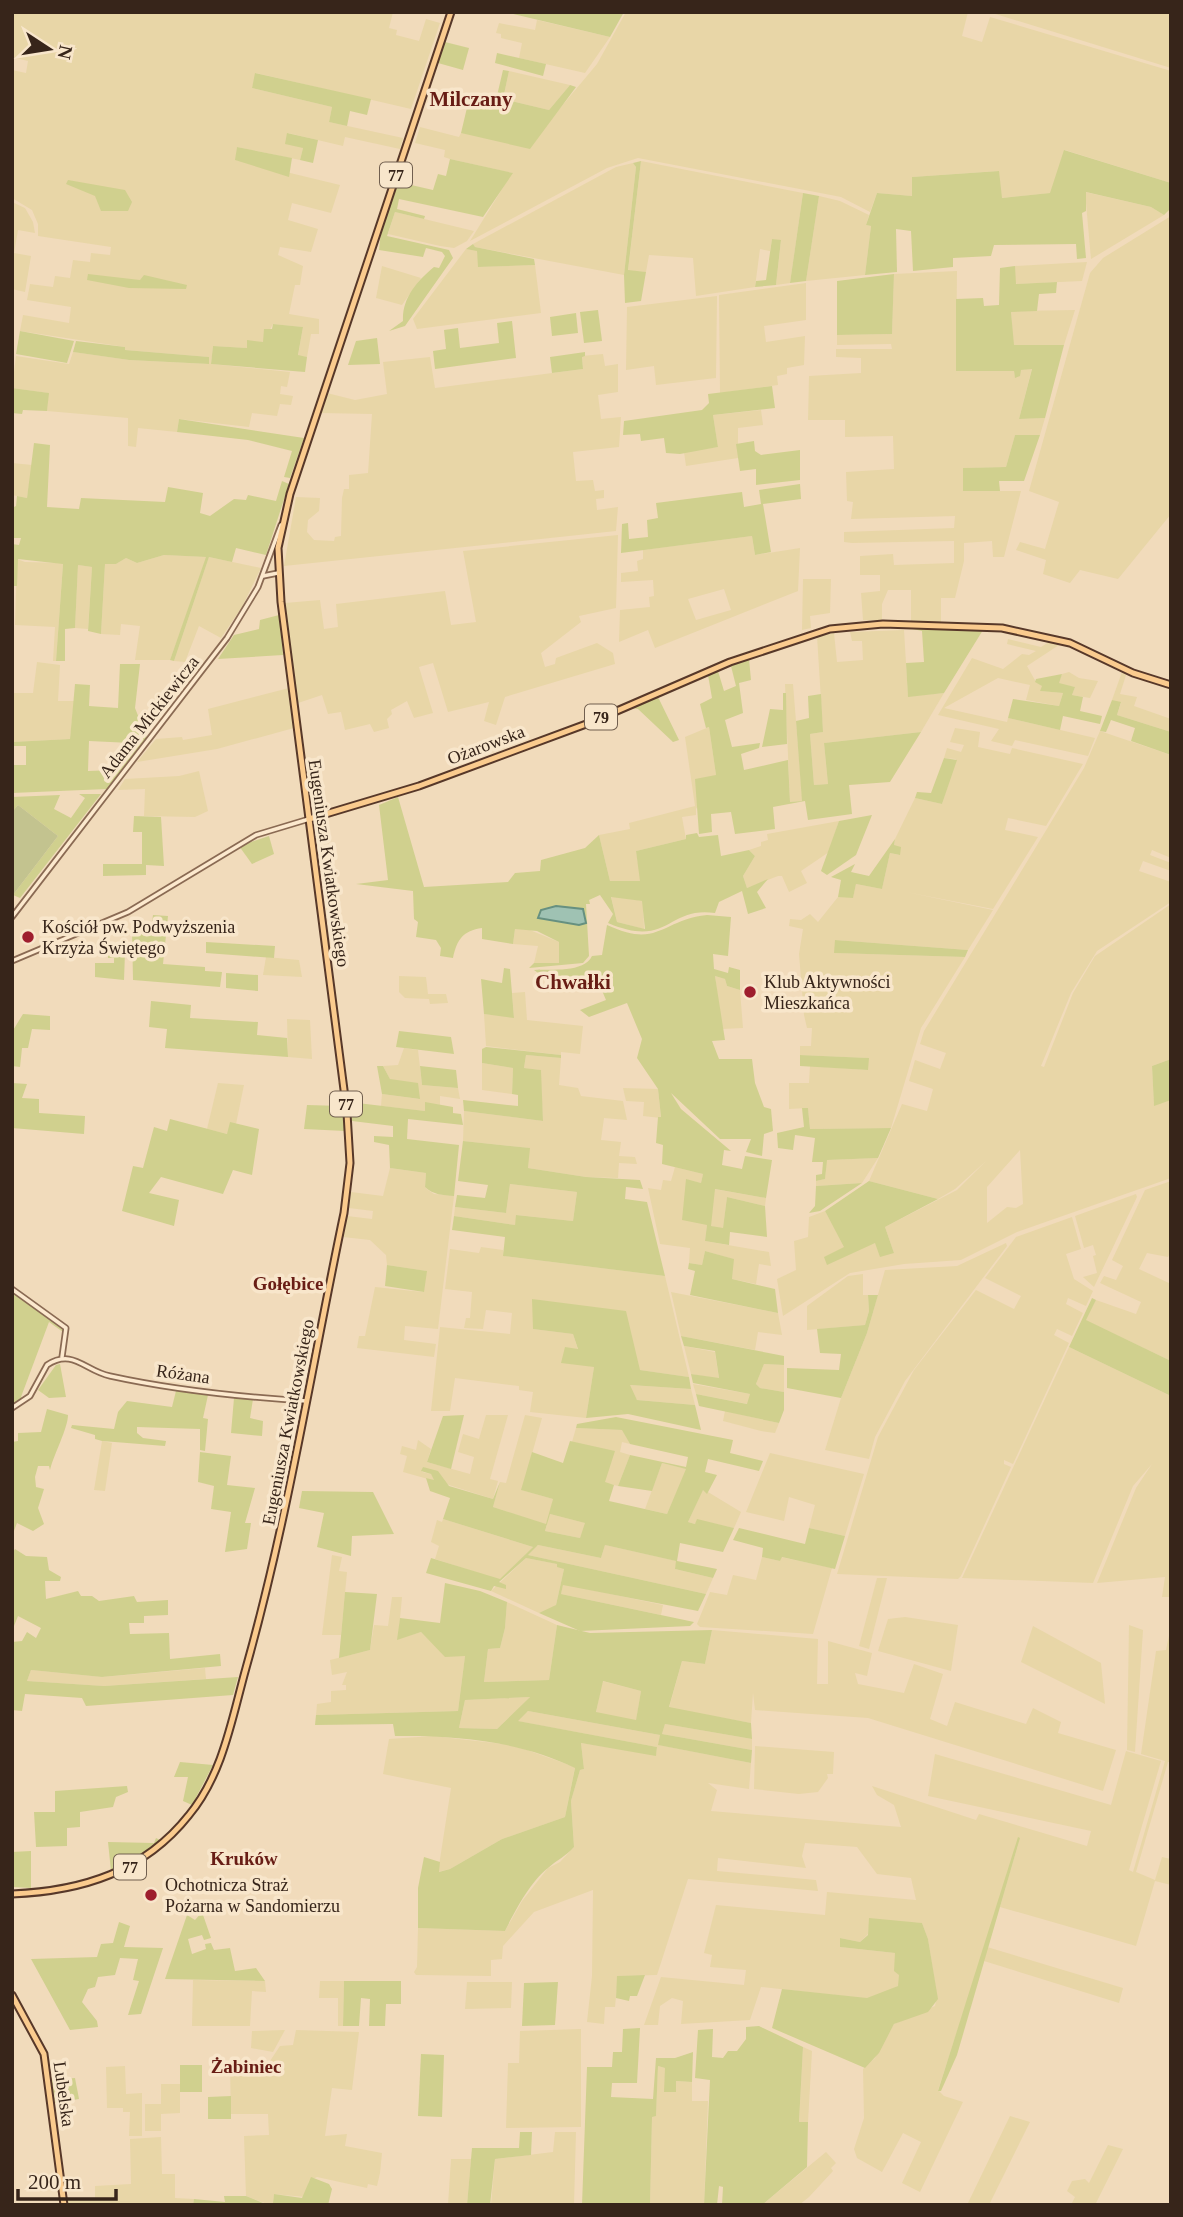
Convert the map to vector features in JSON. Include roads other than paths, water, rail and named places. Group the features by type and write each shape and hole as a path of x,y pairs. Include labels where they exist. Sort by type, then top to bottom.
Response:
{"main road":[{"name":"Adama Mickiewicza","path":"278,573 283,519 451,12"},
{"name":"Eugeniusza Kwiatkowskiego","path":"12,1893 88,1884 136,1863 171,1836 205,1792 221,1756 265,1599 345,1210 350,1163 349,1125 278,573"},
{"name":"Ożarowska","path":"309,819 419,786 584,725 690,677 805,635 872,625 989,627 1070,643 1142,677 1171,685"},
{"name":"Lubelska","path":"12,1995 44,2054 64,2205"}],"street":[{"name":"Adama Mickiewicza","path":"12,917 204,670 248,606 263,576 283,519"},
{"path":"263,576 278,573"},
{"name":"Ożarowska","path":"12,961 128,912 256,835 309,819"},
{"path":"12,1289 66,1328 62,1358 45,1366 30,1396 12,1408"},
{"name":"Różana","path":"62,1358 76,1359 104,1375 153,1384 306,1401"}],"place":[{"name":"Kościół pw. Podwyższenia Krzyża Świętego","path":"28,937"},
{"name":"Klub Aktywności Mieszkańca","path":"750,992"},
{"name":"Ochotnicza Straż Pożarna w Sandomierzu","path":"151,1895"}],"district":[{"name":"Milczany","path":"471,99"},
{"name":"Chwałki","path":"573,982"},
{"name":"Gołębice","path":"288,1283"},
{"name":"Kruków","path":"244,1858"},
{"name":"Żabiniec","path":"246,2066"}]}
